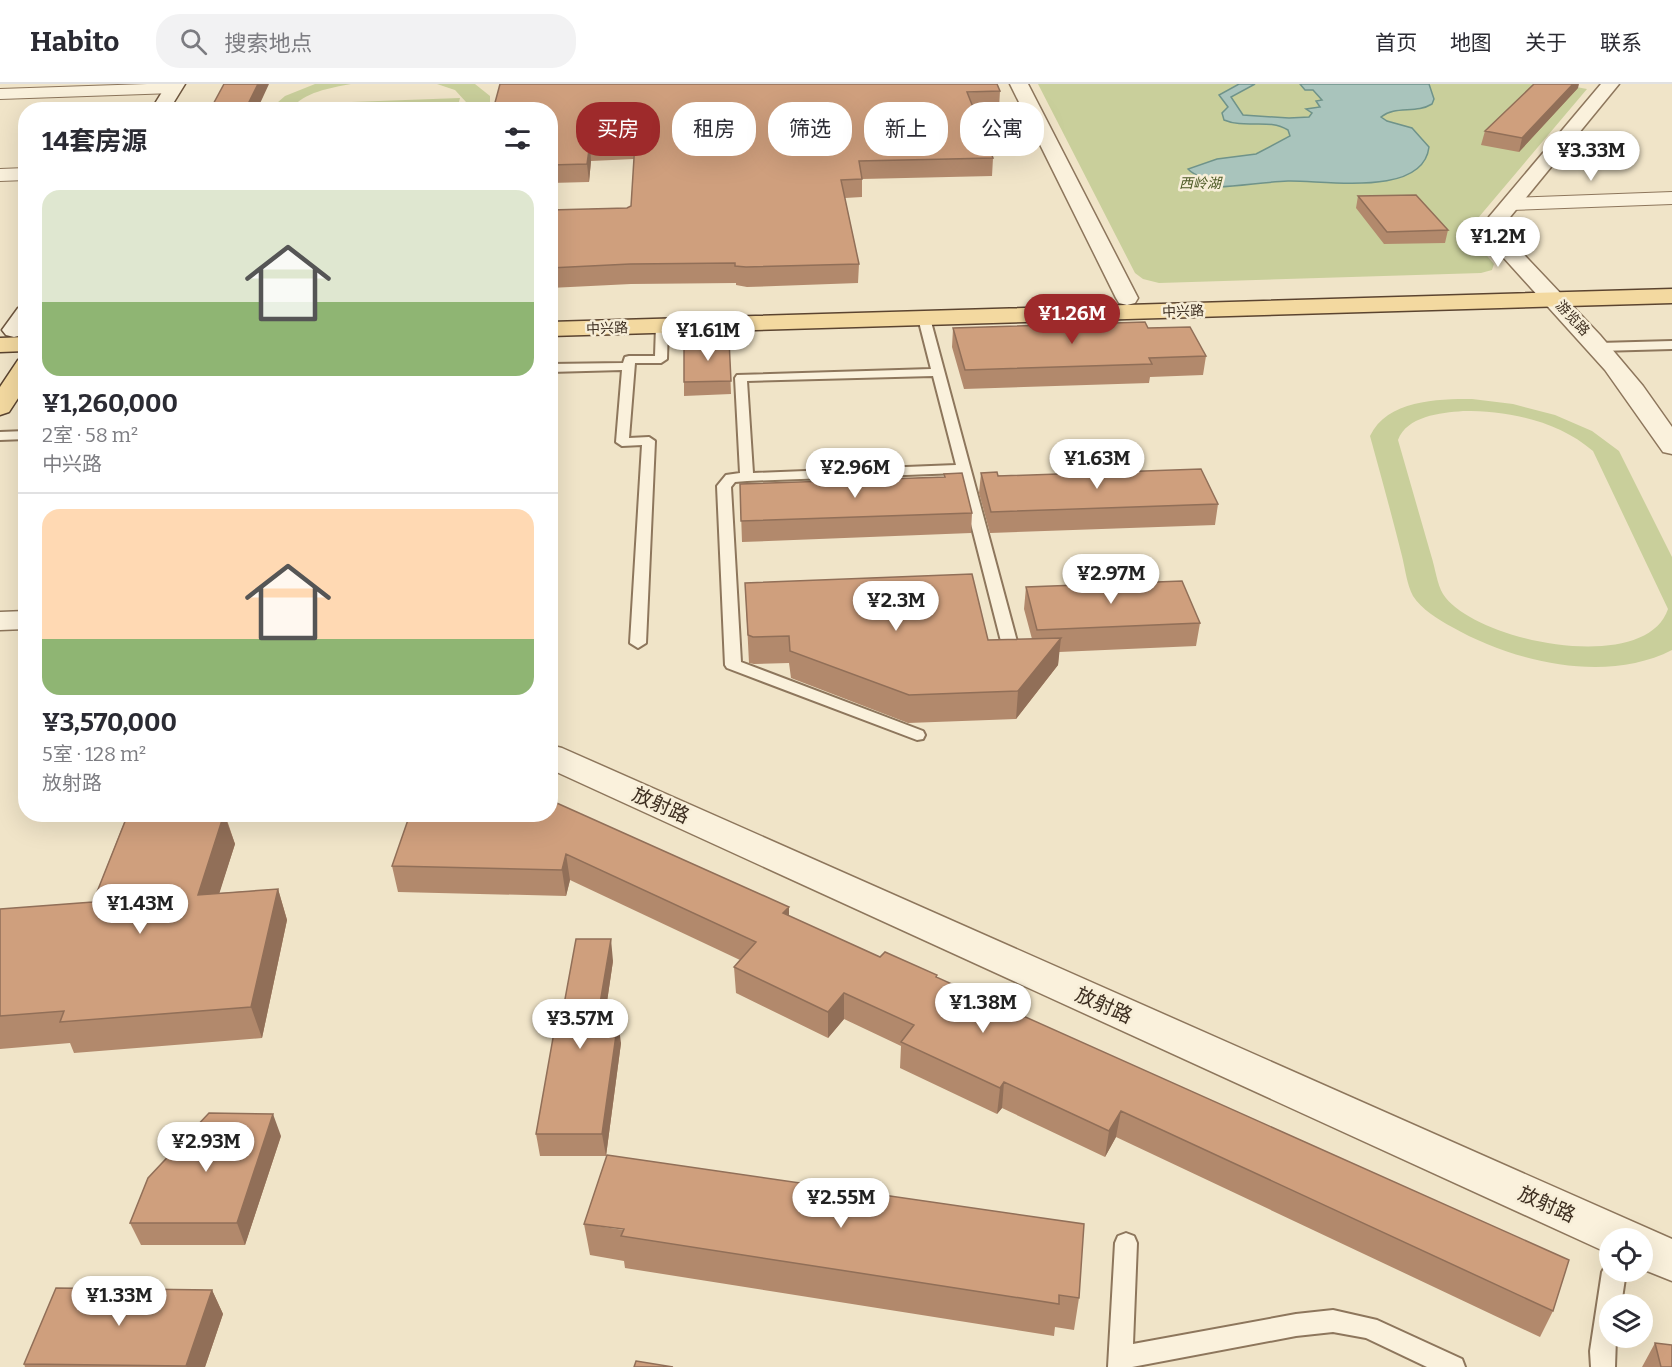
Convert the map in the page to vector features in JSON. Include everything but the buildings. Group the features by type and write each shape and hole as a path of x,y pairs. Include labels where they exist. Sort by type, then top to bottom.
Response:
{"main road":[{"name":"中兴路","path":"558,329 924,318 1549,293 1672,282"},
{"name":"中兴路","path":"558,314 1127,298 1549,293 1672,296"},
{"path":"0,407 18,378"}],"street":[{"path":"1019,84 1127,298"},
{"name":"游览路","path":"1610,84 1496,221 1496,234 1500,242 1599,347 1672,446"},
{"path":"0,94 180,88"},
{"path":"167,102 180,88"},
{"path":"0,175 18,174"},
{"path":"1511,204 1672,198"},
{"path":"0,621 18,620"},
{"name":"放射路","path":"558,760 1599,1236"},
{"name":"放射路","path":"1653,1255 1672,1261"}],"lane":[{"path":"924,318 1011,649"},
{"path":"638,643 650,441 622,442 629,360 661,359 662,326"},
{"path":"1599,347 1672,345"},
{"path":"558,368 629,366"},
{"path":"747,477 741,378 938,372"},
{"path":"0,435 18,435"},
{"path":"917,735 733,665 724,486 731,478 963,469"},
{"path":"1126,1244 1120,1363 1296,1325 1334,1321 1369,1328 1454,1367"},
{"path":"1603,1367 1602,1351 1617,1282"}],"green space":[{"path":"315,84 351,84 326,89 297,102 278,102 285,96"},
{"path":"437,84 475,84 490,96 490,102 466,102 455,90"},
{"name":"西岭湖","path":"1038,84 1560,84 1587,89 1473,224 1474,236 1494,264 1492,270 1481,273 1159,283 1143,279 1135,273"},
{"path":"460,98 459,102 351,102"},
{"path":"1458,399 1513,404 1555,415 1592,431 1619,451 1672,557 1672,650 1646,660 1618,666 1589,667 1531,659 1503,650 1452,627 1436,618 1416,601 1408,582 1370,436 1378,424 1401,408 1429,401","holes":["1463,411 1480,411 1532,419 1564,432 1593,451 1668,609 1653,630 1628,642 1595,646 1559,645 1522,638 1488,626 1461,611 1443,594 1398,440 1409,426 1425,417"]}],"water":[{"path":"1239,84 1255,84 1231,97 1243,115 1289,118 1309,117 1312,113 1306,109 1320,107 1316,101 1322,100 1313,90 1305,90 1300,84 1429,84 1434,99 1432,104 1419,109 1393,111 1381,117 1412,128 1429,147 1423,163 1410,174 1370,183 1288,181 1218,187 1188,169 1217,159 1256,154 1290,136 1288,130 1281,126 1240,124 1224,120 1222,113 1228,107 1219,95"}]}
